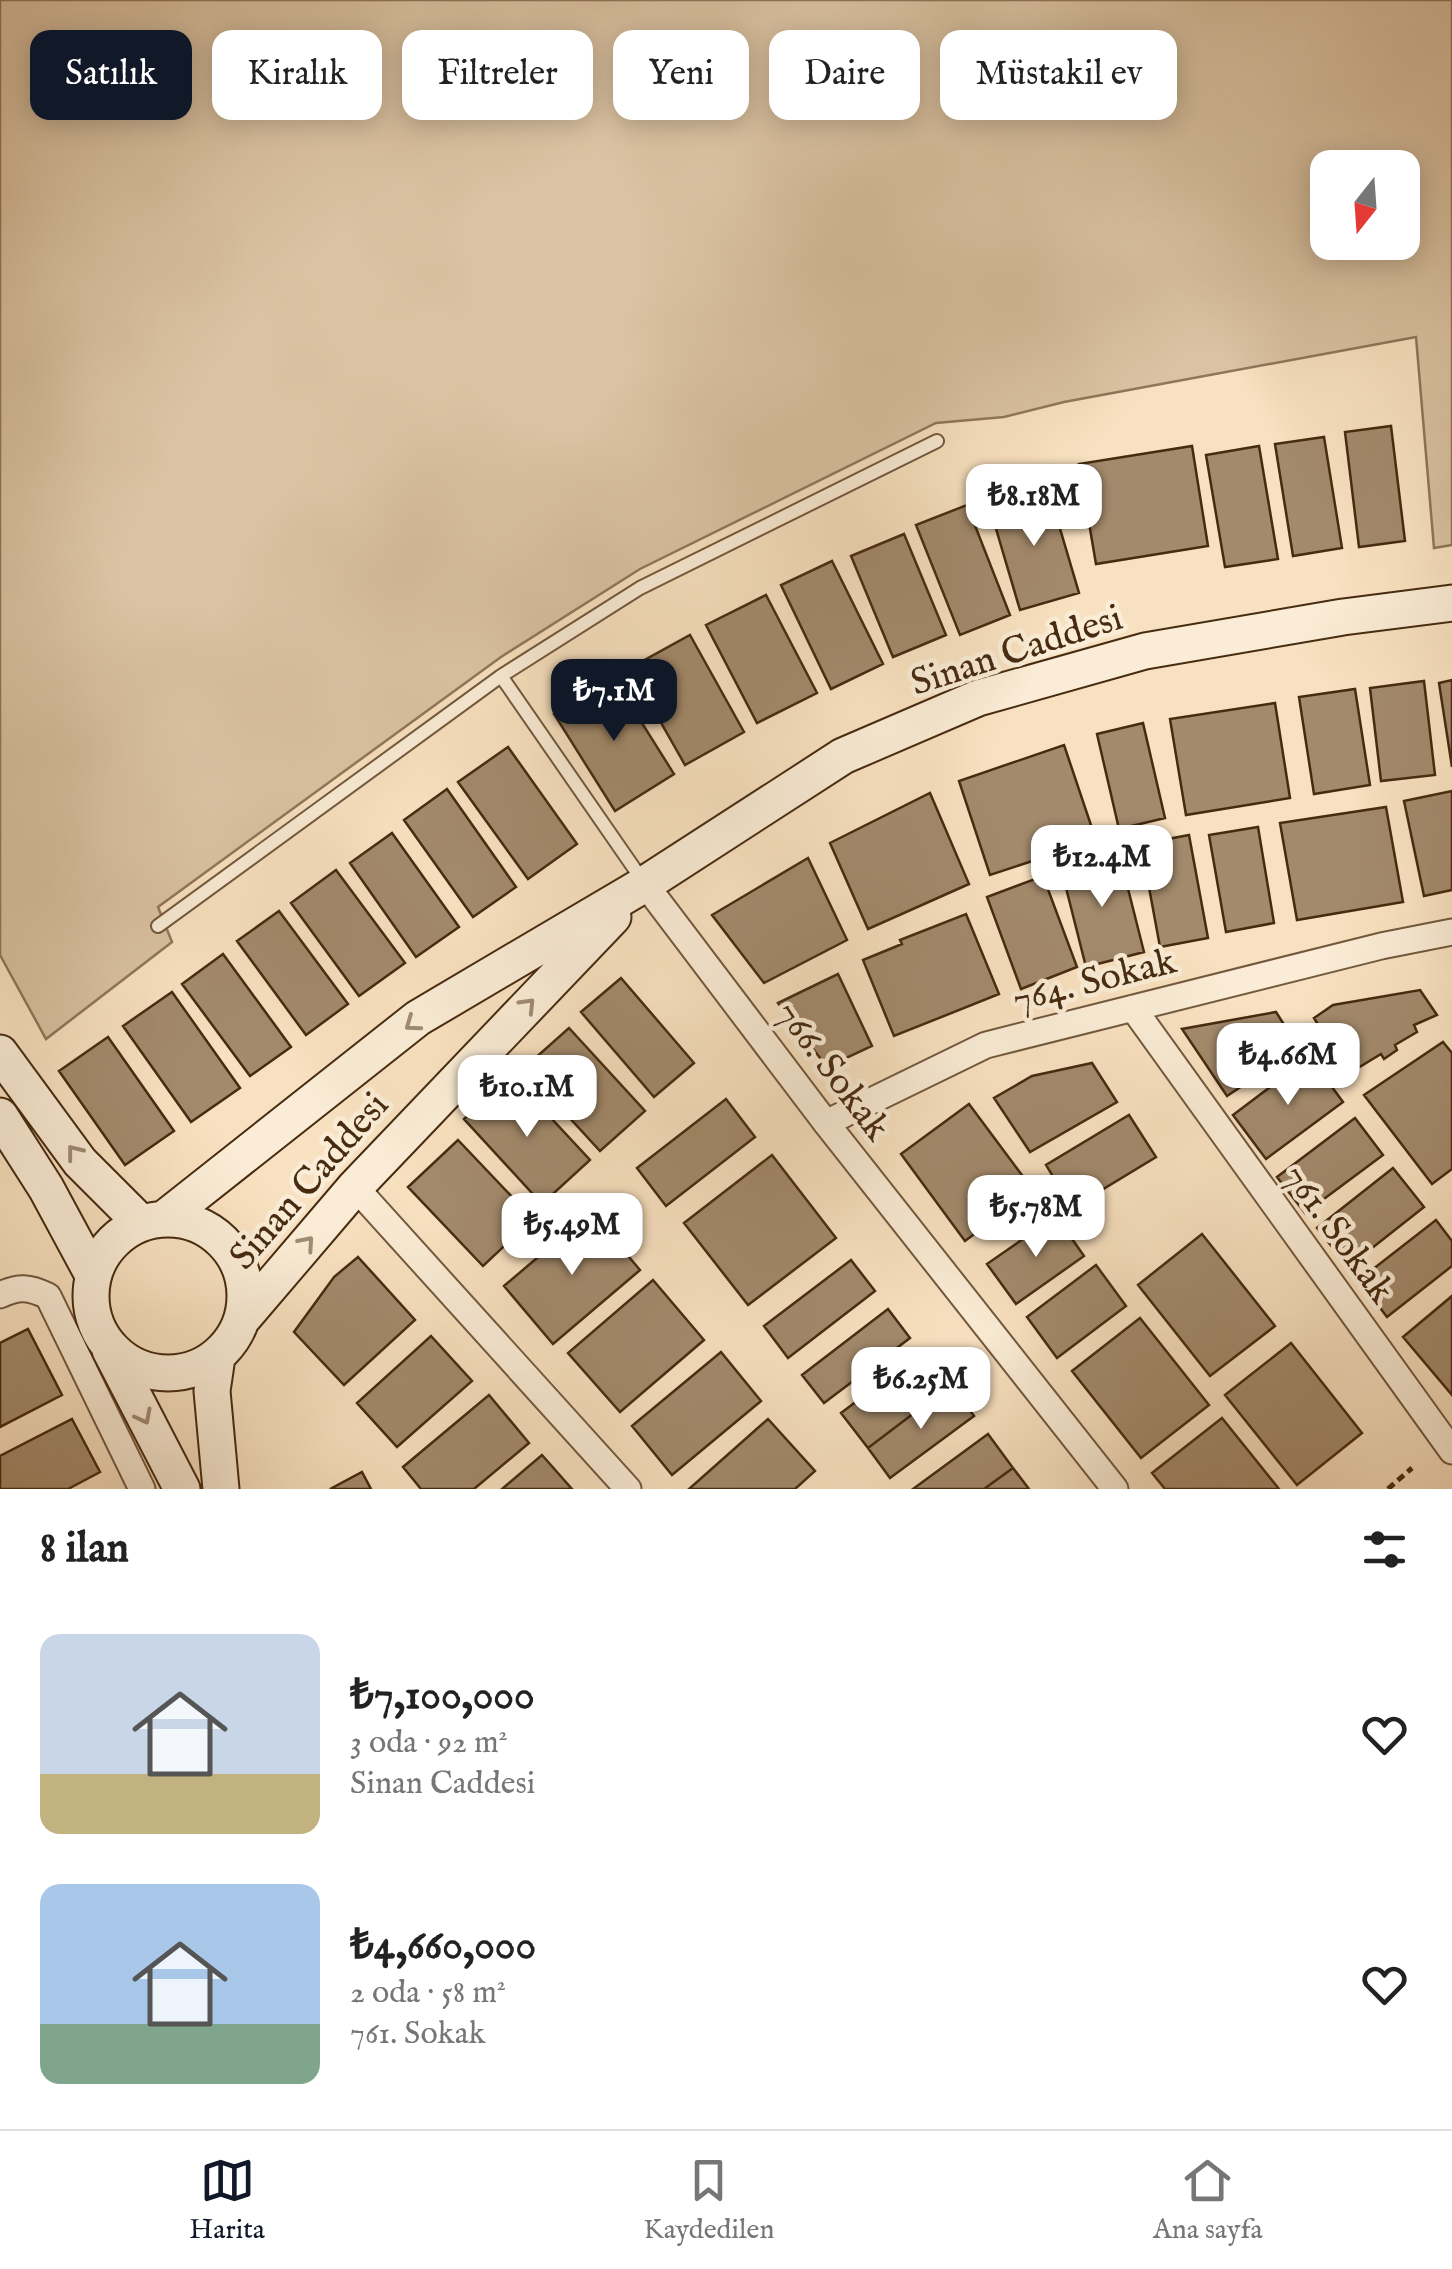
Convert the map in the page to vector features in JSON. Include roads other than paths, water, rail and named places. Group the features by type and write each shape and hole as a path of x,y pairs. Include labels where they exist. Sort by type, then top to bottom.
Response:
{"main road":[{"name":"Sinan Caddesi","path":"153,1220 418,1018 645,884 843,756 978,698 1145,650 1452,603"},
{"name":"Sinan Caddesi","path":"244,1317 355,1187 462,1071 645,884"},
{"path":"0,1054 80,1162 153,1220"},
{"path":"0,1116 46,1188 93,1275"},
{"path":"107,1344 125,1361 147,1371 172,1374 196,1369 217,1357 234,1339 244,1317 242,1269 230,1248 212,1231 190,1221 153,1220 120,1235 104,1252 93,1275 90,1299 95,1323 182,1489"},
{"path":"217,1357 212,1391 220,1489"}],"street":[{"name":"766. Sokak","path":"645,884 826,1122 1115,1489"},
{"name":"764. Sokak","path":"826,1122 986,1045 1452,932"},
{"name":"761. Sokak","path":"1133,1008 1452,1452"},
{"path":"355,1187 628,1489"},
{"path":"0,1295 14,1288 30,1287 48,1296 142,1489"}],"lane":[{"path":"158,926 501,676 640,588 937,442"},
{"path":"501,676 645,884"}]}
